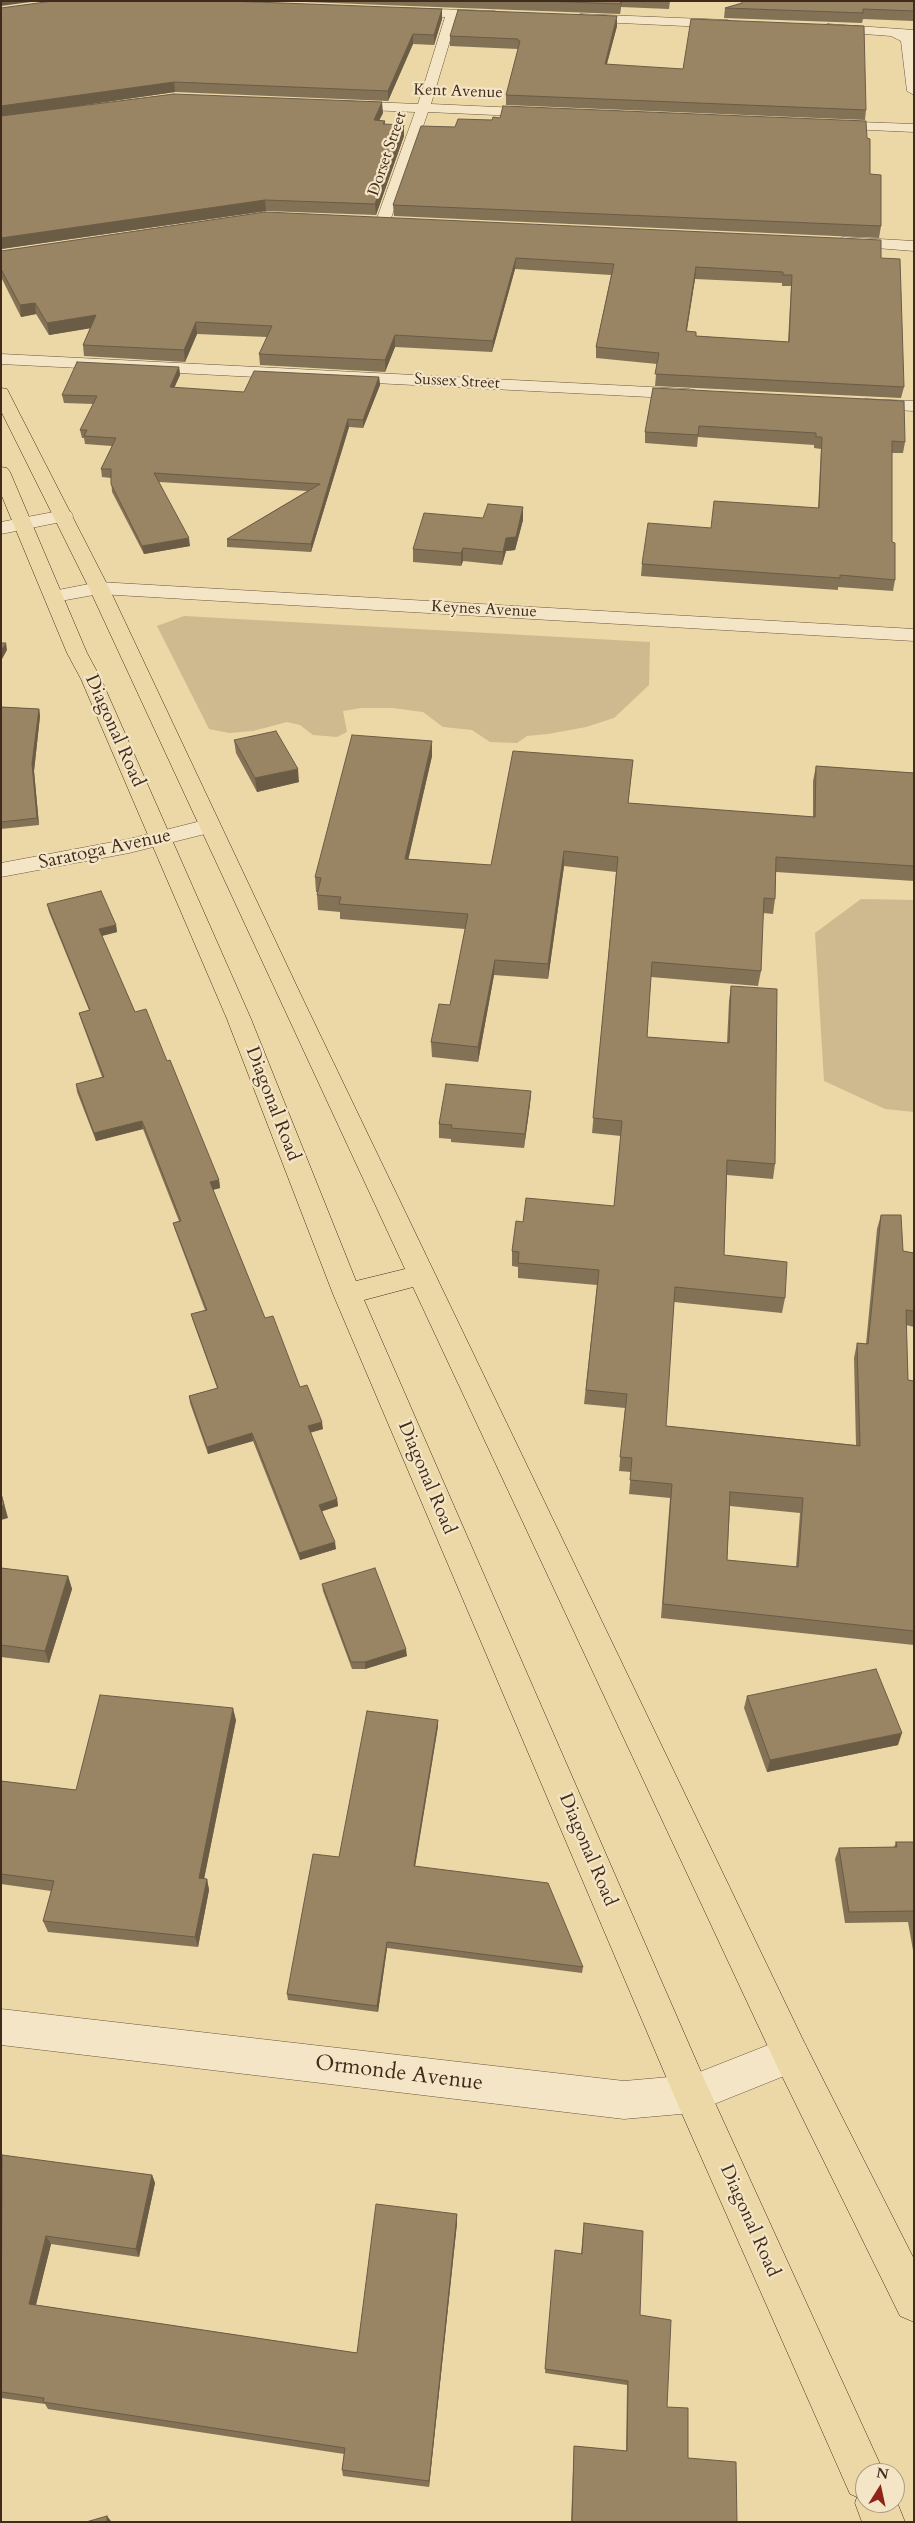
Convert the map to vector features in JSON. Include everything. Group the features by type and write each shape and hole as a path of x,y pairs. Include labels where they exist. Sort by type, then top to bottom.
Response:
{"main road":[{"path":"1,394 99,588 209,826 791,2055 914,2302"},
{"name":"Diagonal Road","path":"1,472 22,524 55,596 77,653 92,679 239,1019 347,1294 692,2094 858,2463"},
{"path":"347,1294 421,1275"}],"street":[{"path":"702,23 703,8"},
{"path":"392,11 512,16"},
{"name":"Dorset Street","path":"384,221 423,108 452,13"},
{"path":"572,18 741,24"},
{"path":"811,27 880,30 914,34"},
{"path":"892,32 907,39 914,91"},
{"name":"Kent Avenue","path":"334,104 552,113"},
{"path":"812,124 914,128"},
{"path":"364,220 403,222"},
{"path":"825,242 914,246"},
{"name":"Sussex Street","path":"1,359 706,395"},
{"path":"854,403 914,406"},
{"path":"1,528 64,516"},
{"name":"Keynes Avenue","path":"55,596 99,588 914,635"},
{"name":"Saratoga Avenue","path":"1,870 21,868 209,826"},
{"name":"Ormonde Avenue","path":"1,2026 624,2100 692,2094 791,2055"}],"shaded area":[{"path":"184,616 650,642 649,685 614,718 586,727 527,736 517,743 490,742 472,730 443,727 423,712 392,708 361,708 343,711 347,732 337,737 313,735 300,725 287,722 253,731 229,733 209,729 157,626"},
{"path":"861,899 914,900 914,1112 885,1109 824,1081 815,933"}],"building":[{"path":"53,1 228,1 442,9 434,35 413,34 388,91 174,82 1,106 1,8"},
{"path":"543,1 621,1 620,4"},
{"path":"742,1 914,1 914,11 863,9 863,13 725,8 742,3"},
{"path":"458,10 617,16 605,64 683,69 691,19 864,26 866,110 506,95 520,41 518,39 450,36"},
{"path":"174,94 382,102 374,120 385,121 383,124 404,125 375,204 265,200 1,238 1,116"},
{"path":"503,106 866,121 867,138 870,139 870,174 881,175 881,226 393,205 421,126 455,127 458,119 492,120 493,117 500,118"},
{"path":"265,212 881,240 881,258 900,259 904,387 655,374 659,353 596,347 614,264 516,258 493,341 395,335 385,360 259,354 272,326 196,322 184,350 83,345 96,315 47,323 35,303 20,305 1,269 1,251","holes":["696,267 783,272 783,275 792,275 789,342 696,336 696,332 686,331"]},
{"path":"77,362 179,367 170,387 244,392 254,371 379,377 363,420 348,419 311,544 227,539 320,484 154,473 189,538 142,546 111,484 111,469 101,469 116,438 84,436 87,430 80,430 97,396 62,395"},
{"path":"653,388 904,401 905,442 892,441 892,542 895,543 895,580 840,575 840,578 642,564 648,523 711,528 714,501 819,508 822,437 816,437 816,433 699,426 698,435 645,432"},
{"path":"488,504 523,507 516,537 506,538 503,552 463,548 461,553 413,549 424,513 483,518"},
{"path":"1,643 6,643 1,651"},
{"path":"1,707 39,709 32,764 37,818 1,822"},
{"path":"276,731 298,769 255,778 234,740"},
{"path":"352,735 432,741 405,859 491,865 513,751 633,760 628,803 815,817 816,766 914,773 914,866 776,857 775,899 764,898 761,971 652,962 647,1037 729,1043 731,986 777,989 775,1164 727,1160 724,1255 787,1262 785,1298 675,1287 666,1426 860,1446 857,1343 868,1344 881,1215 901,1215 903,1251 914,1253 914,1311 906,1310 908,1380 914,1381 914,1631 663,1604 672,1484 630,1480 632,1458 620,1457 627,1394 586,1390 599,1270 518,1263 519,1252 512,1251 516,1221 523,1222 526,1198 614,1206 622,1121 593,1118 618,857 564,851 548,964 495,960 478,1047 431,1042 439,1004 450,1005 468,914 339,904 341,897 317,895 321,878 315,877","holes":["730,1492 803,1498 798,1567 727,1560"]},
{"path":"101,891 116,925 99,929 135,1012 146,1009 167,1061 170,1060 219,1180 210,1182 265,1318 273,1316 300,1387 307,1385 322,1422 308,1426 337,1499 319,1505 335,1542 299,1553 252,1433 207,1447 189,1396 218,1388 191,1314 207,1310 173,1223 181,1221 142,1121 94,1133 76,1084 104,1077 79,1013 90,1010 47,904"},
{"path":"446,1084 531,1091 525,1134 451,1128 452,1125 439,1124"},
{"path":"1,1494 4,1505 1,1506"},
{"path":"1,1568 68,1576 45,1651 1,1645"},
{"path":"375,1568 406,1649 365,1662 351,1662 322,1584"},
{"path":"876,1669 902,1733 770,1760 747,1696"},
{"path":"100,1695 233,1708 199,1878 207,1879 195,1937 43,1921 54,1881 1,1874 1,1781 76,1790"},
{"path":"367,1711 438,1720 414,1866 548,1883 583,1967 387,1942 377,2006 287,1994 313,1854 339,1857"},
{"path":"896,1842 914,1842 914,1917 913,1911 849,1912 839,1848 897,1847"},
{"path":"2,2155 152,2175 136,2249 46,2236 29,2304 357,2353 376,2204 457,2214 429,2481 342,2470 345,2448 43,2402 44,2398 1,2392"},
{"path":"584,2223 643,2231 640,2315 671,2320 667,2407 688,2408 688,2458 736,2462 737,2522 572,2522 574,2446 627,2451 628,2381 545,2369 555,2250 582,2254"},
{"path":"107,2516 107,2522 86,2522"}]}
